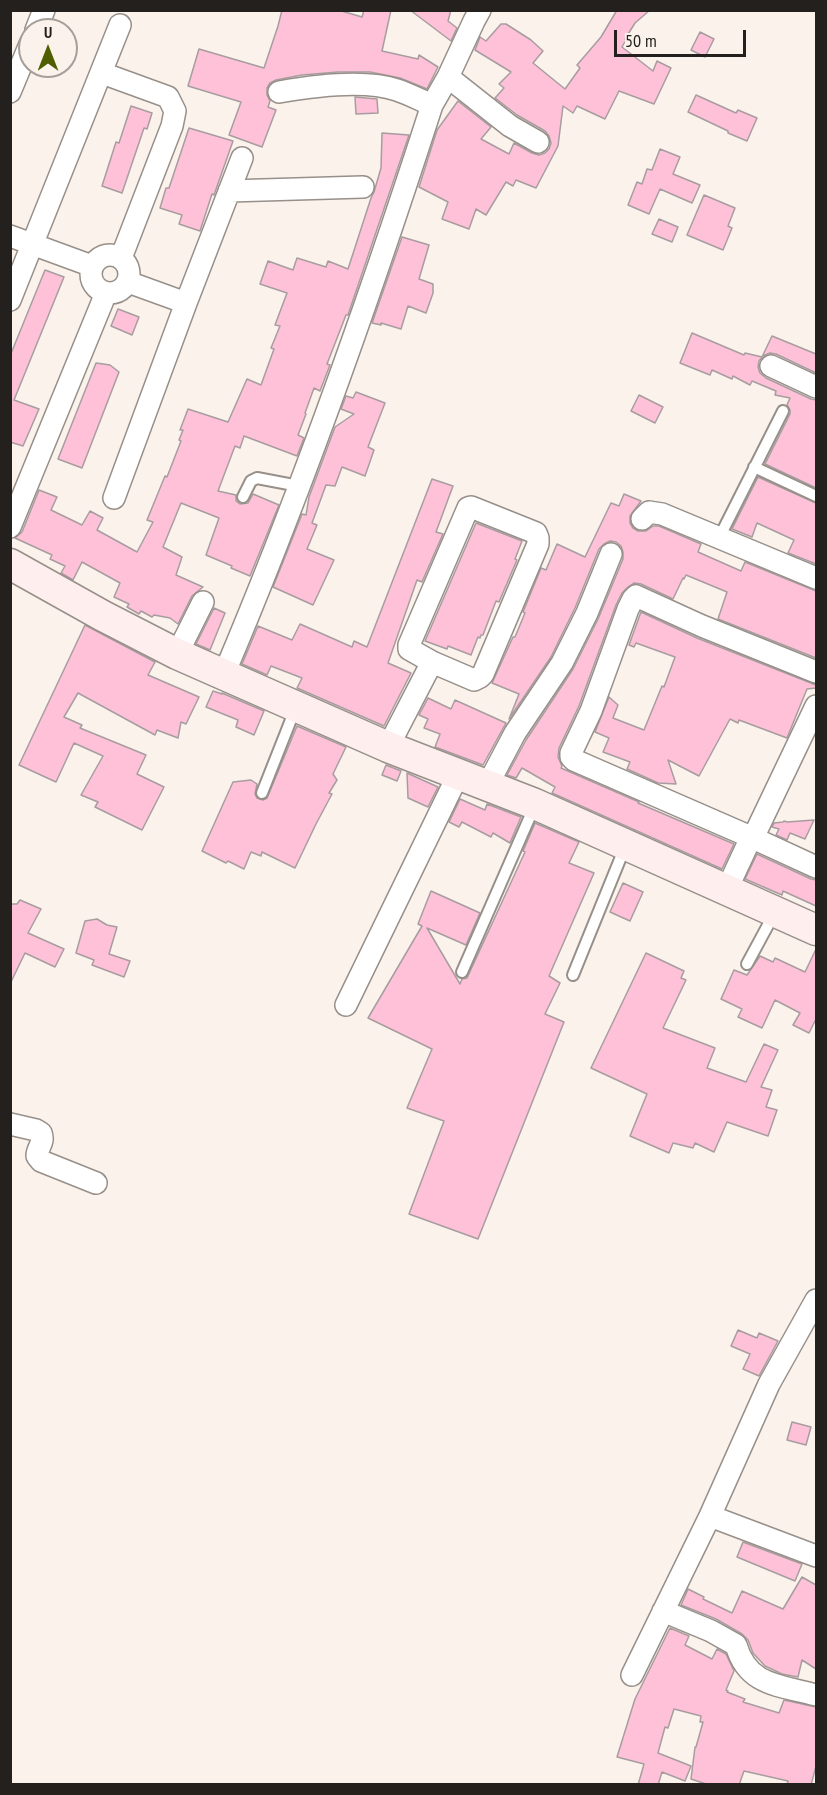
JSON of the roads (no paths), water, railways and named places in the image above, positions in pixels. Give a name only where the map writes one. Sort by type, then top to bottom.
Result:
[{"type":"street","points":[[224,674],[258,593],[336,388],[432,105],[480,10]]},
{"type":"street","points":[[10,300],[120,25]]},
{"type":"street","points":[[10,92],[18,73]]},
{"type":"street","points":[[102,73],[168,97],[175,111],[172,126],[121,258]]},
{"type":"street","points":[[448,77],[510,126],[538,142]]},
{"type":"street","points":[[279,92],[320,86],[380,86],[397,90],[432,105]]},
{"type":"street","points":[[114,498],[242,158]]},
{"type":"street","points":[[230,191],[363,187]]},
{"type":"street","points":[[10,236],[92,266]]},
{"type":"street","points":[[108,255],[121,258],[129,268],[128,282],[119,291],[106,293],[95,286],[92,280],[92,266],[108,255]]},
{"type":"street","points":[[128,282],[186,303]]},
{"type":"street","points":[[10,527],[106,293]]},
{"type":"street","points":[[771,366],[816,387]]},
{"type":"street","points":[[468,508],[474,508],[536,533],[538,544],[483,674],[477,679],[470,680],[428,670],[409,649],[409,645],[468,508]]},
{"type":"street","points":[[642,519],[649,512],[662,514],[816,578]]},
{"type":"street","points":[[487,786],[515,732],[562,663],[586,613],[610,554]]},
{"type":"street","points":[[10,564],[177,654],[388,747],[535,804],[816,930]]},
{"type":"street","points":[[816,672],[695,623],[636,596],[628,609],[591,711],[571,753],[574,760],[750,842],[816,867]]},
{"type":"street","points":[[177,654],[203,602]]},
{"type":"street","points":[[388,747],[428,670]]},
{"type":"street","points":[[727,889],[816,706]]},
{"type":"street","points":[[346,1005],[458,775]]},
{"type":"street","points":[[10,1124],[41,1133],[42,1143],[37,1151],[37,1156],[41,1161],[96,1183]]},
{"type":"street","points":[[632,1675],[710,1516],[769,1384],[816,1300]]},
{"type":"street","points":[[710,1516],[816,1556]]},
{"type":"street","points":[[663,1611],[711,1631],[736,1645],[747,1669],[765,1682],[816,1695]]},
{"type":"lane","points":[[719,538],[783,411]]},
{"type":"lane","points":[[754,467],[816,496]]},
{"type":"lane","points":[[243,497],[251,481],[257,478],[298,486]]},
{"type":"lane","points":[[262,793],[296,707]]},
{"type":"lane","points":[[462,972],[535,804]]},
{"type":"lane","points":[[573,975],[626,844]]},
{"type":"lane","points":[[747,964],[776,912]]}]
